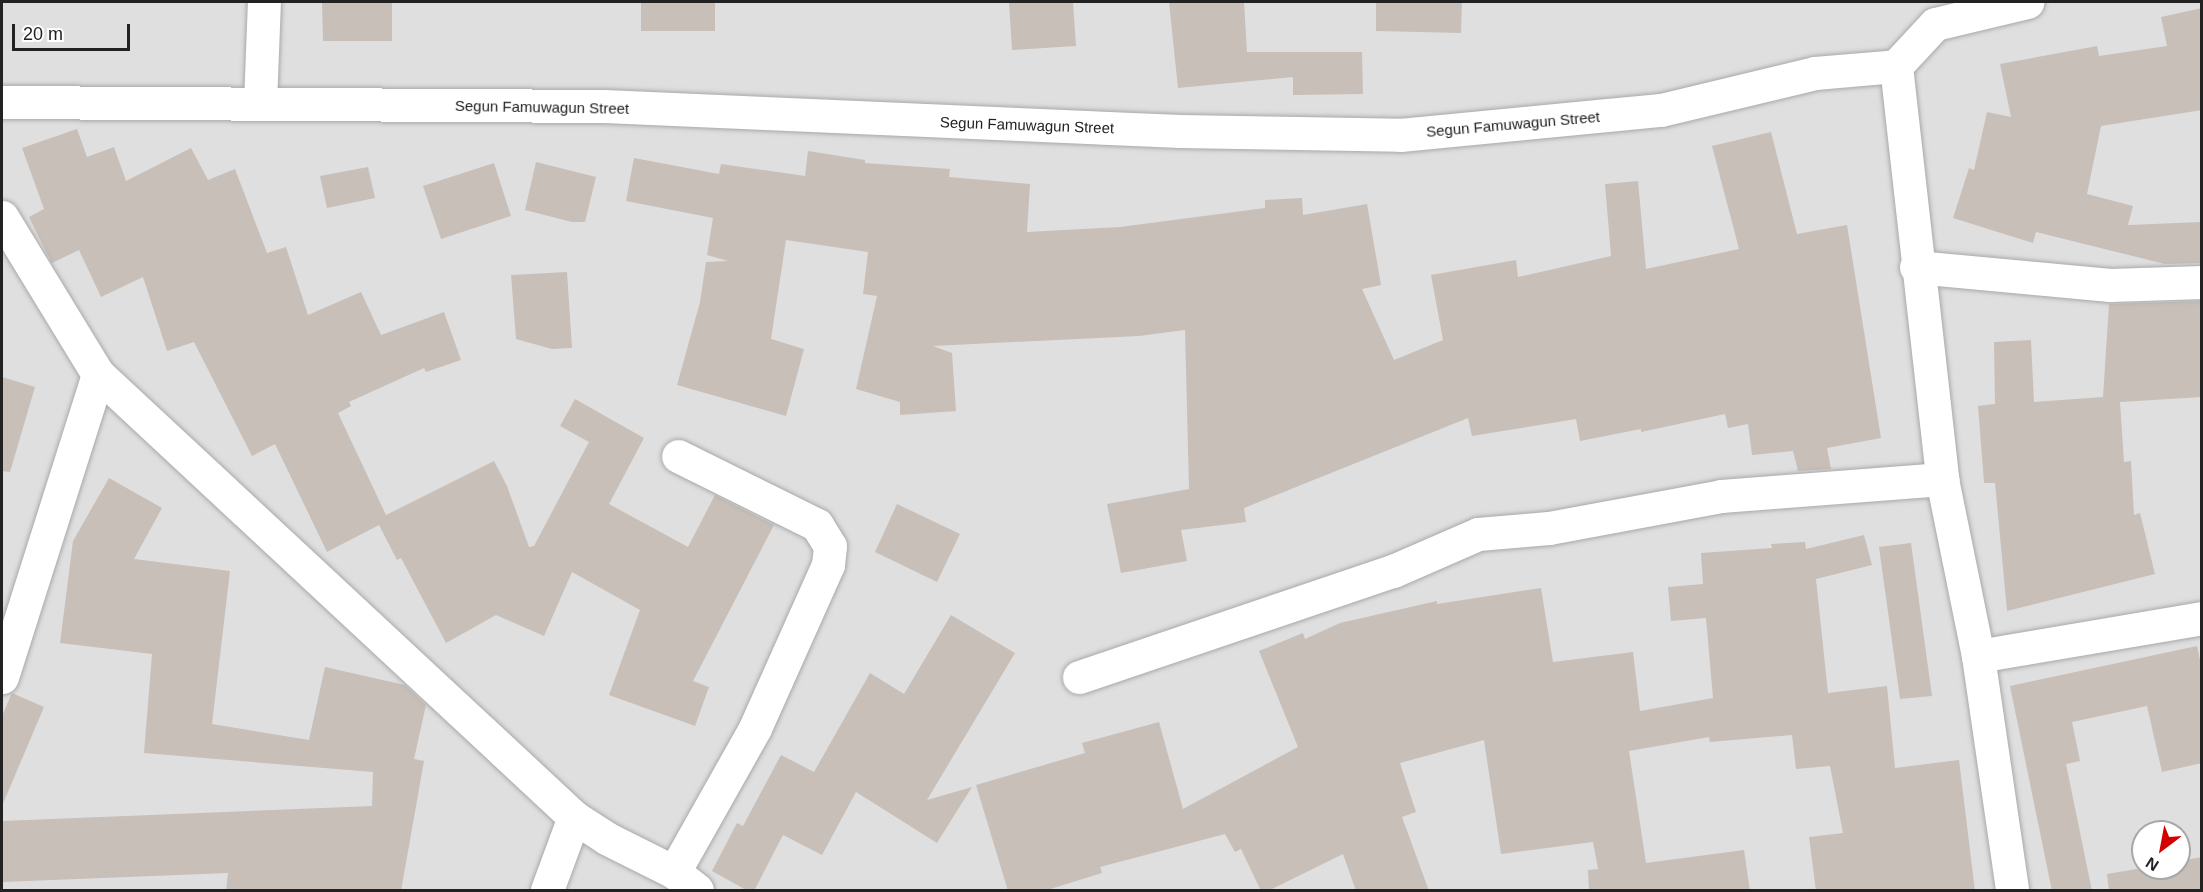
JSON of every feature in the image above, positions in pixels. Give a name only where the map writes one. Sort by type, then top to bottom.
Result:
[{"type":"street","points":[[260,104],[264,2]]},
{"type":"street","points":[[2012,891],[1978,656],[1942,479],[1916,267],[1896,66],[1932,13],[2027,2]]},
{"type":"street","name":"Segun Famuwagun Street","points":[[2,102],[604,106],[1180,131],[1400,135],[1661,110],[1815,73],[1896,66]]},
{"type":"street","points":[[2,217],[98,374],[574,817],[606,838],[686,881],[828,565],[830,546],[817,525],[678,456]]},
{"type":"street","points":[[1916,267],[2110,285],[2202,282]]},
{"type":"street","points":[[2,677],[98,374]]},
{"type":"street","points":[[1079,678],[1393,571],[1478,534],[1549,528],[1721,496],[1942,479]]},
{"type":"street","points":[[1978,656],[2202,618]]},
{"type":"street","points":[[547,891],[574,817]]},
{"type":"shaded area","points":[[2,2],[2201,2],[2201,890],[2,890]]},
{"type":"building","points":[[322,2],[392,2],[392,41],[323,41]]},
{"type":"building","points":[[641,2],[715,2],[715,31],[641,31]]},
{"type":"building","points":[[1009,2],[1073,2],[1076,46],[1012,50]]},
{"type":"building","points":[[1169,2],[1244,2],[1247,52],[1362,52],[1363,94],[1293,95],[1293,77],[1178,88]]},
{"type":"building","points":[[1376,2],[1462,2],[1461,33],[1376,31]]},
{"type":"building","points":[[2202,8],[2202,110],[2101,126],[2087,194],[2133,206],[2128,225],[2202,222],[2202,263],[2165,264],[2036,232],[2033,243],[1953,218],[1969,168],[1974,170],[1987,112],[2011,117],[2000,64],[2097,46],[2099,56],[2167,46],[2161,17]]},
{"type":"building","points":[[77,129],[87,157],[114,147],[126,181],[191,148],[208,180],[235,169],[267,253],[286,247],[308,315],[361,292],[381,335],[444,312],[461,360],[426,372],[424,368],[349,402],[351,406],[338,413],[386,515],[494,461],[507,486],[529,547],[534,546],[589,442],[560,426],[575,399],[644,438],[609,504],[688,547],[715,495],[774,525],[693,681],[709,687],[695,726],[609,695],[640,610],[572,572],[544,636],[496,615],[446,643],[401,558],[397,560],[379,525],[327,552],[275,444],[252,456],[194,342],[167,351],[143,277],[101,297],[79,250],[52,263],[29,217],[44,209],[22,148]]},
{"type":"building","points":[[1771,132],[1797,234],[1847,225],[1881,438],[1827,448],[1831,469],[1798,471],[1793,451],[1752,455],[1748,424],[1728,428],[1725,414],[1641,432],[1641,429],[1580,441],[1576,419],[1472,436],[1468,418],[1244,508],[1246,522],[1181,530],[1187,561],[1121,573],[1107,504],[1189,489],[1185,330],[1139,336],[933,346],[952,353],[956,411],[900,415],[900,402],[856,389],[877,296],[863,294],[868,252],[786,240],[771,339],[804,349],[786,416],[677,385],[700,302],[706,262],[728,261],[707,255],[713,218],[626,201],[634,158],[719,174],[721,164],[805,176],[808,151],[865,160],[865,163],[950,169],[949,177],[1030,184],[1027,232],[1120,227],[1265,208],[1265,200],[1302,198],[1303,215],[1367,204],[1381,285],[1362,289],[1394,360],[1443,340],[1431,275],[1516,260],[1518,277],[1611,256],[1605,184],[1638,181],[1646,269],[1739,249],[1712,146]]},
{"type":"building","points":[[536,162],[596,177],[585,222],[572,222],[525,210]]},
{"type":"building","points":[[494,163],[511,216],[441,239],[423,186]]},
{"type":"building","points":[[368,167],[375,198],[327,208],[320,176]]},
{"type":"building","points":[[567,272],[572,348],[552,349],[516,339],[511,275]]},
{"type":"building","points":[[2202,301],[2202,397],[2120,402],[2124,462],[2131,461],[2134,515],[2140,513],[2155,574],[2007,611],[1995,483],[1984,483],[1978,406],[1995,404],[1994,342],[2031,340],[2034,402],[2103,397],[2109,304]]},
{"type":"building","points":[[2,377],[35,387],[10,472],[2,471]]},
{"type":"building","points":[[109,478],[162,508],[134,559],[230,571],[212,724],[309,740],[325,667],[405,685],[426,705],[414,759],[424,761],[401,891],[226,891],[228,873],[2,882],[2,821],[372,806],[373,772],[144,753],[152,654],[60,643],[73,541]]},
{"type":"building","points":[[897,504],[960,534],[937,582],[875,552]]},
{"type":"building","points":[[1864,535],[1872,565],[1816,579],[1828,693],[1887,686],[1895,768],[1959,760],[1975,891],[1816,891],[1809,837],[1843,833],[1830,766],[1796,769],[1792,735],[1710,742],[1709,737],[1629,751],[1646,863],[1744,850],[1750,891],[1589,891],[1588,870],[1598,869],[1593,842],[1501,854],[1484,740],[1400,763],[1416,812],[1402,817],[1429,891],[1356,891],[1343,854],[1268,891],[1261,891],[1241,849],[1235,852],[1225,834],[1100,867],[1102,873],[1044,891],[1008,891],[976,785],[1085,753],[1082,743],[1159,722],[1183,809],[1298,747],[1259,651],[1303,633],[1305,639],[1340,623],[1437,601],[1437,604],[1541,588],[1553,662],[1633,652],[1640,711],[1713,698],[1706,618],[1671,621],[1668,587],[1703,584],[1701,553],[1772,548],[1771,544],[1805,542],[1806,549]]},
{"type":"building","points":[[1911,543],[1932,696],[1900,699],[1879,547]]},
{"type":"building","points":[[951,615],[1015,653],[927,800],[972,787],[937,843],[856,792],[822,855],[783,835],[754,891],[748,891],[712,871],[737,823],[743,826],[781,755],[814,772],[870,673],[904,694]]},
{"type":"building","points":[[2197,646],[2202,669],[2202,763],[2162,772],[2147,706],[2072,722],[2080,761],[2066,764],[2092,891],[2052,891],[2010,686]]},
{"type":"building","points":[[12,693],[44,707],[2,806],[2,716]]},
{"type":"building","points":[[2202,857],[2202,891],[2109,891],[2107,874],[2131,870],[2131,880],[2191,880],[2191,859]]}]
